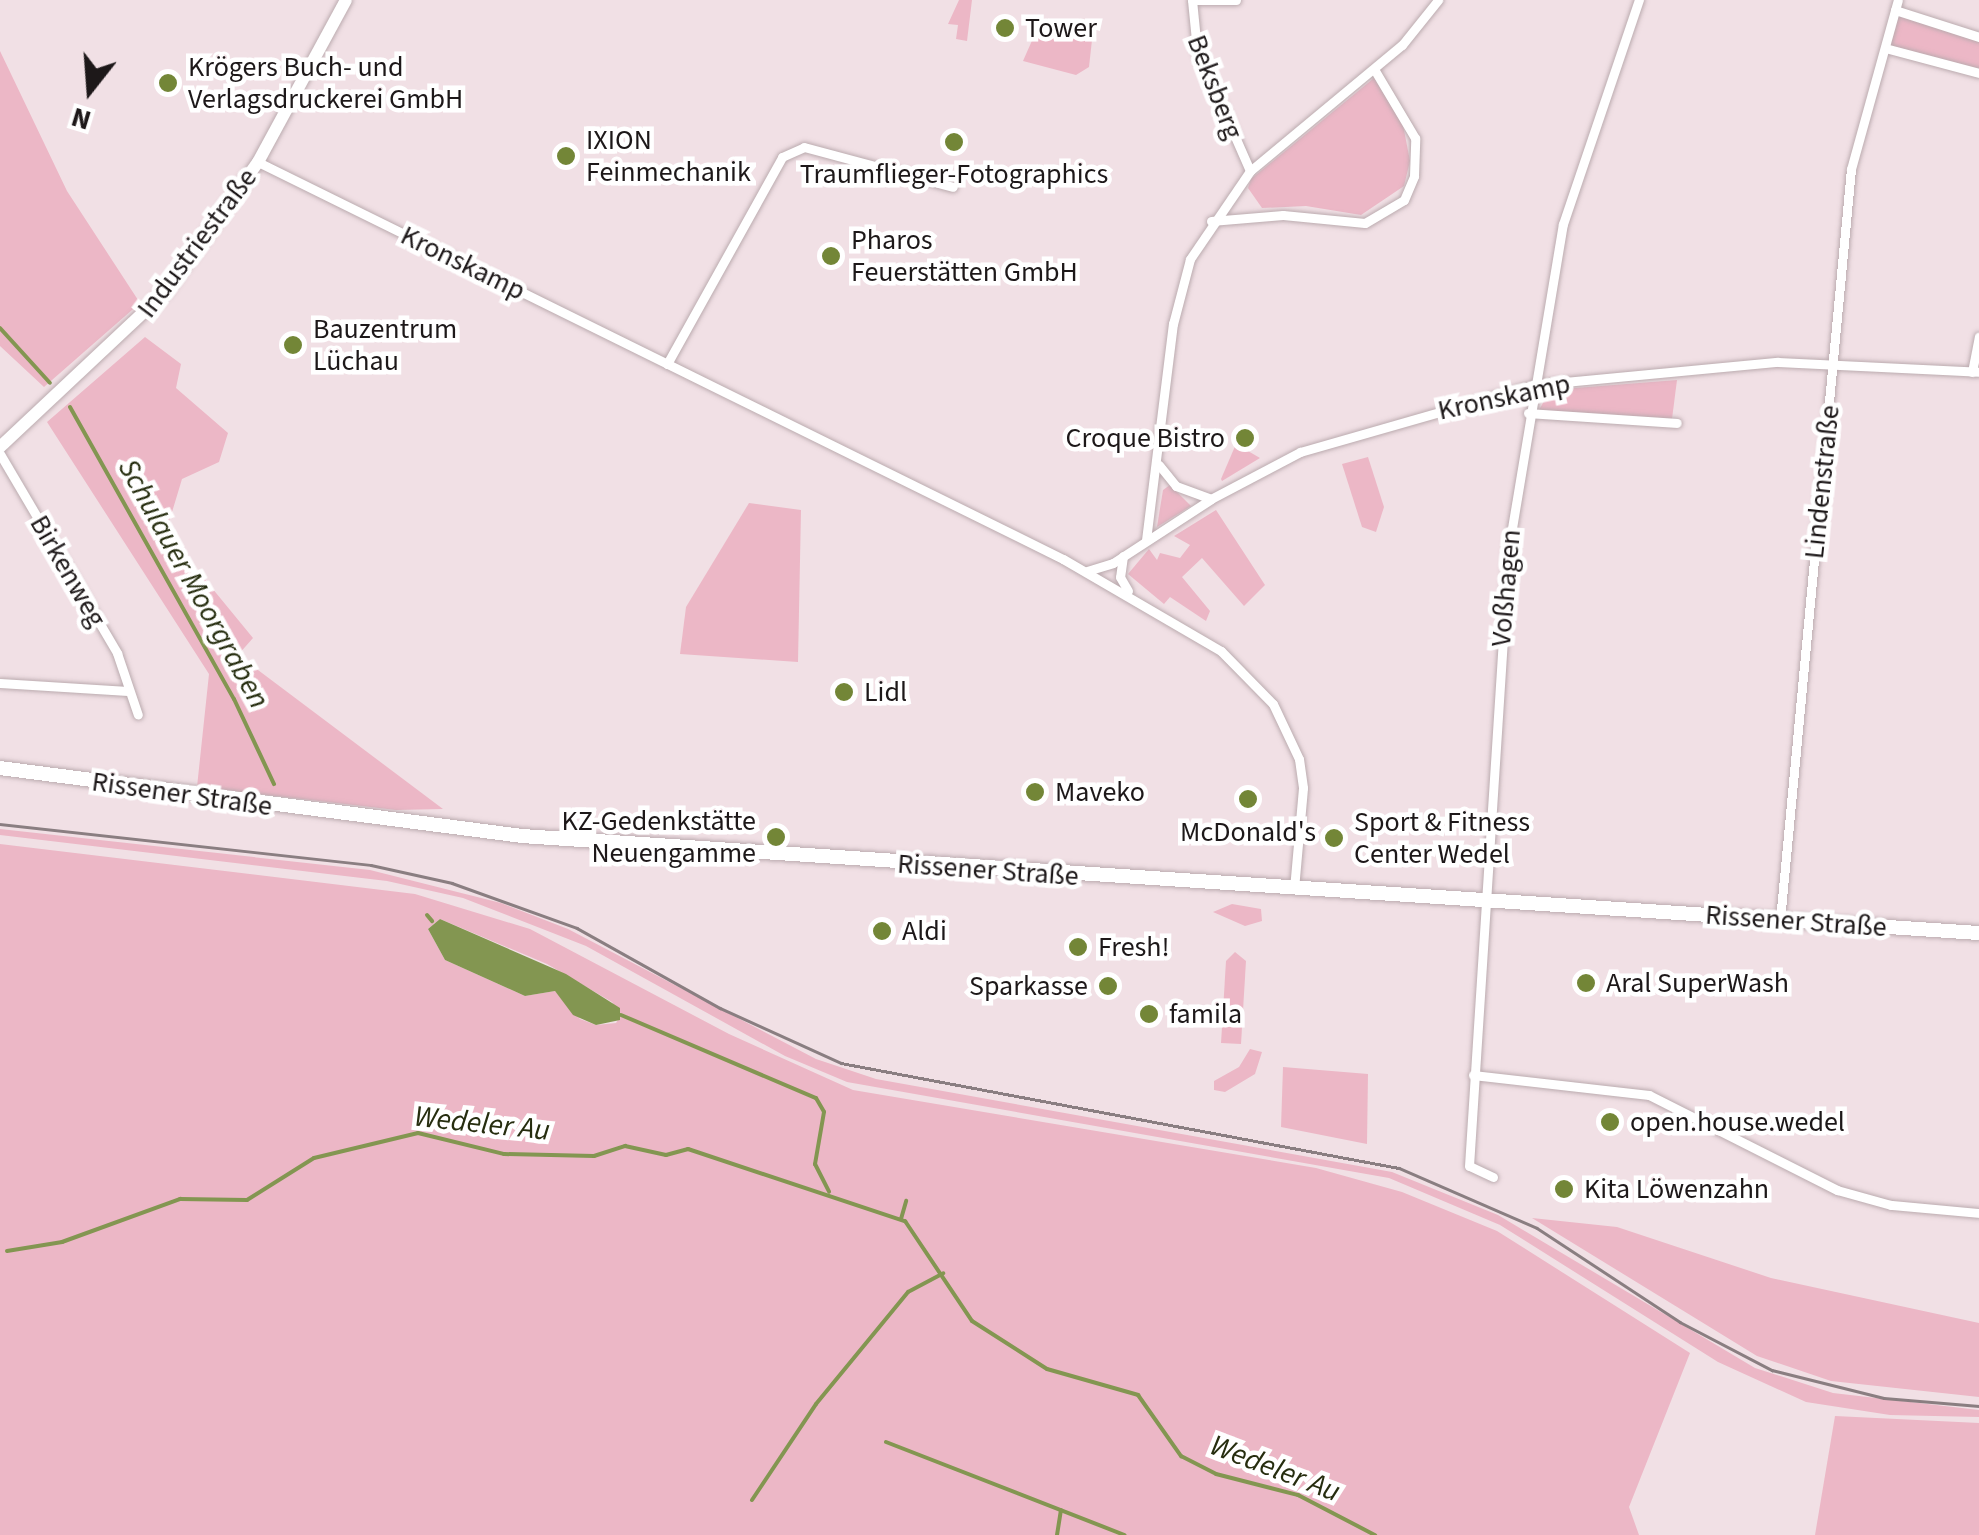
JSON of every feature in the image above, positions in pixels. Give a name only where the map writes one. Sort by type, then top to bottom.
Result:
[{"type":"main road","name":"Rissener Straße","points":[[0,768],[522,836],[1979,933]]},
{"type":"street","name":"Industriestraße","points":[[0,451],[150,312],[258,162],[346,0]]},
{"type":"street","points":[[1192,0],[1236,0]]},
{"type":"street","name":"Beksberg","points":[[1192,0],[1197,50],[1250,171]]},
{"type":"street","points":[[1146,540],[1159,465],[1176,304],[1211,221],[1250,171],[1374,69],[1438,0]]},
{"type":"street","name":"Voßhagen","points":[[1493,1177],[1469,1166],[1482,900],[1505,583],[1528,413],[1563,224],[1639,0]]},
{"type":"street","name":"Lindenstraße","points":[[1780,920],[1851,169],[1897,5],[1979,37]]},
{"type":"street","points":[[1885,48],[1979,74]]},
{"type":"street","points":[[1211,221],[1283,215],[1364,223],[1404,200],[1414,176],[1416,138],[1374,69]]},
{"type":"street","points":[[667,364],[782,157],[804,147],[953,187]]},
{"type":"street","name":"Kronskamp","points":[[258,162],[1087,572],[1123,556],[1210,498],[1330,441],[1533,385],[1834,362],[1976,372]]},
{"type":"street","points":[[1976,372],[1979,337]]},
{"type":"street","name":"Kronskamp","points":[[1528,413],[1676,423]]},
{"type":"street","name":"Birkenweg","points":[[0,451],[117,653],[138,715]]},
{"type":"street","points":[[1159,465],[1176,486],[1210,498]]},
{"type":"street","points":[[1123,556],[1120,578],[1130,594]]},
{"type":"street","points":[[1087,572],[1130,594],[1250,674],[1288,730],[1303,788],[1294,888]]},
{"type":"street","points":[[0,683],[128,691]]},
{"type":"street","points":[[1473,1075],[1649,1095],[1837,1190],[1891,1206],[1979,1213]]},
{"type":"shaded area","points":[[959,0],[972,0],[967,41],[956,39],[958,25],[948,24]]},
{"type":"shaded area","points":[[1895,10],[1979,37],[1979,73],[1885,48]]},
{"type":"shaded area","points":[[1034,36],[1092,40],[1089,67],[1076,75],[1023,61]]},
{"type":"shaded area","points":[[0,51],[67,191],[140,303],[44,387],[0,346]]},
{"type":"shaded area","points":[[1374,78],[1403,125],[1410,161],[1404,186],[1361,215],[1306,206],[1262,208],[1248,188],[1251,179]]},
{"type":"shaded area","points":[[145,337],[181,364],[176,388],[228,433],[219,462],[182,479],[166,532],[253,638],[238,655],[443,809],[396,810],[197,787],[209,674],[47,422]]},
{"type":"shaded area","points":[[1677,380],[1672,419],[1538,412],[1550,390]]},
{"type":"shaded area","points":[[1236,444],[1260,458],[1222,481],[1221,479]]},
{"type":"shaded area","points":[[1368,457],[1384,507],[1376,532],[1362,527],[1342,464]]},
{"type":"shaded area","points":[[1170,485],[1191,506],[1157,527],[1163,490]]},
{"type":"shaded area","points":[[749,503],[801,510],[798,662],[680,654],[686,607]]},
{"type":"shaded area","points":[[1216,510],[1265,585],[1244,606],[1202,558],[1182,577],[1210,611],[1206,621],[1170,597],[1164,604],[1128,574],[1149,549],[1157,560],[1160,553],[1180,558],[1190,545],[1174,536]]},
{"type":"shaded area","points":[[0,829],[370,870],[501,903],[568,929],[816,1059],[876,1079],[1392,1172],[1498,1215],[1755,1368],[1833,1393],[1979,1410],[1979,1417],[1890,1415],[1806,1402],[1718,1362],[1500,1225],[1389,1178],[847,1082],[785,1056],[586,946],[463,898],[387,881],[0,835]]},
{"type":"shaded area","points":[[0,844],[415,894],[530,929],[729,1034],[853,1090],[1316,1168],[1402,1192],[1497,1231],[1690,1353],[1629,1507],[1639,1535],[0,1535]],"holes":[[[440,919],[547,964],[612,1002],[621,1015],[616,1023],[596,1025],[580,1019],[555,991],[525,996],[445,960],[428,929]]]},
{"type":"shaded area","points":[[1232,904],[1261,909],[1262,921],[1245,926],[1213,912]]},
{"type":"shaded area","points":[[440,919],[566,974],[620,1008],[620,1020],[596,1025],[573,1015],[555,991],[525,996],[445,960],[428,929]]},
{"type":"shaded area","points":[[1235,952],[1246,961],[1241,1044],[1221,1043],[1226,961]]},
{"type":"shaded area","points":[[1250,1049],[1262,1052],[1255,1074],[1225,1092],[1214,1090],[1214,1081],[1239,1067]]},
{"type":"shaded area","points":[[1283,1067],[1368,1074],[1367,1144],[1281,1127]]},
{"type":"shaded area","points":[[1532,1218],[1617,1227],[1771,1278],[1979,1323],[1979,1397],[1831,1381],[1757,1356]]},
{"type":"shaded area","points":[[1835,1416],[1979,1423],[1979,1535],[1815,1535]]},
{"type":"waterway","name":"Schulauer Moorgraben","points":[[0,328],[50,383]]},
{"type":"waterway","name":"Schulauer Moorgraben","points":[[70,407],[234,699],[274,784]]},
{"type":"waterway","points":[[427,915],[432,921]]},
{"type":"waterway","name":"Schulauer Moorgraben","points":[[621,1015],[816,1098],[824,1112],[815,1164],[829,1192]]},
{"type":"waterway","name":"Wedeler Au","points":[[7,1251],[62,1242],[180,1199],[247,1200],[314,1158],[418,1133],[504,1154],[594,1156],[625,1146],[666,1155],[688,1149],[905,1221],[972,1321],[1047,1369],[1138,1395],[1181,1456],[1216,1474],[1298,1495],[1375,1535]]},
{"type":"waterway","name":"Wedeler Au","points":[[901,1219],[906,1201]]},
{"type":"waterway","points":[[752,1500],[816,1404],[908,1292],[943,1273]]},
{"type":"waterway","points":[[886,1442],[1125,1535]]},
{"type":"waterway","points":[[1057,1535],[1061,1510]]},
{"type":"tram line","points":[[0,824],[371,865],[452,883],[577,928],[720,1008],[841,1063],[1399,1168],[1537,1228],[1680,1322],[1772,1370],[1884,1398],[1979,1406]]},
{"type":"place","name":"Tower","points":[[1005,28]]},
{"type":"place","name":"Krögers Buch- und Verlagsdruckerei GmbH","points":[[168,83]]},
{"type":"place","name":"Traumflieger-Fotographics","points":[[954,142]]},
{"type":"place","name":"IXION Feinmechanik","points":[[566,156]]},
{"type":"place","name":"Pharos Feuerstätten GmbH","points":[[831,256]]},
{"type":"place","name":"Bauzentrum Lüchau","points":[[293,345]]},
{"type":"place","name":"Croque Bistro","points":[[1245,438]]},
{"type":"place","name":"Lidl","points":[[844,692]]},
{"type":"place","name":"Maveko","points":[[1035,792]]},
{"type":"place","name":"McDonald's","points":[[1248,799]]},
{"type":"place","name":"KZ-Gedenkstätte Neuengamme","points":[[776,837]]},
{"type":"place","name":"Sport & Fitness Center Wedel","points":[[1334,838]]},
{"type":"place","name":"Aldi","points":[[882,931]]},
{"type":"place","name":"Fresh!","points":[[1078,947]]},
{"type":"place","name":"Aral SuperWash","points":[[1586,983]]},
{"type":"place","name":"Sparkasse","points":[[1108,986]]},
{"type":"place","name":"famila","points":[[1149,1014]]},
{"type":"place","name":"open.house.wedel","points":[[1610,1122]]},
{"type":"place","name":"Kita Löwenzahn","points":[[1564,1189]]}]
